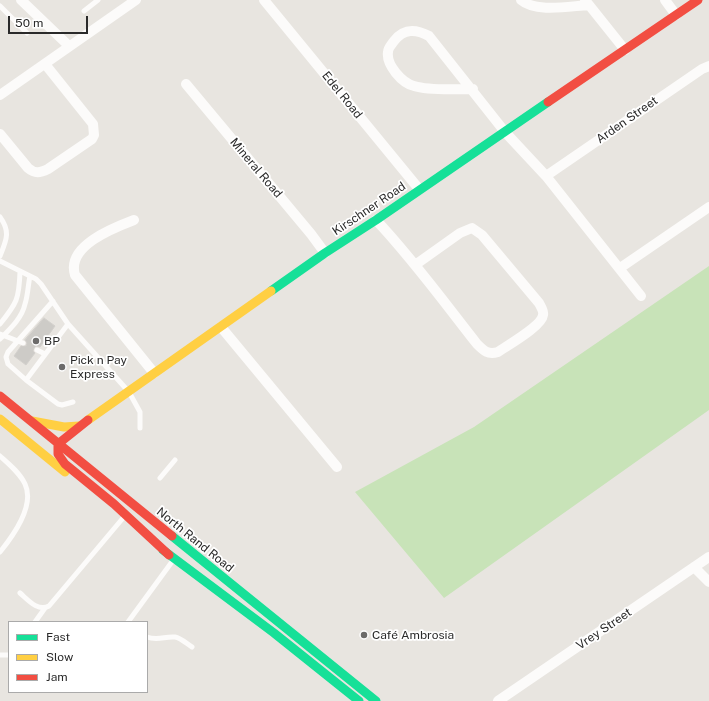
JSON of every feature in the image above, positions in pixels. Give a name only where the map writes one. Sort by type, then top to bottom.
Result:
[{"type":"main road","name":"Kirschner Road","points":[[58,444],[77,428],[325,253],[376,220],[698,0]]},
{"type":"main road","name":"North Rand Road","points":[[0,396],[376,701]]},
{"type":"main road","points":[[0,420],[172,557],[274,633],[359,701]]},
{"type":"main road","points":[[29,421],[77,428],[74,443],[75,458]]},
{"type":"main road","points":[[58,444],[58,454],[65,464],[114,504],[172,557]]},
{"type":"street","points":[[21,0],[69,46]]},
{"type":"street","points":[[0,95],[134,0]]},
{"type":"street","name":"Edel Road","points":[[264,0],[420,189]]},
{"type":"street","points":[[521,0],[531,6],[541,8],[587,2],[625,50]]},
{"type":"street","points":[[665,0],[676,15]]},
{"type":"street","points":[[472,89],[414,86],[404,82],[389,62],[388,52],[391,45],[396,38],[404,32],[413,30],[429,36],[472,89],[505,132],[546,176],[641,296]]},
{"type":"street","points":[[0,134],[28,168],[36,173],[48,169],[92,139],[94,135],[93,124],[45,64]]},
{"type":"street","name":"Arden Street","points":[[546,176],[695,74],[709,66]]},
{"type":"street","name":"Mineral Road","points":[[186,84],[311,234],[325,253]]},
{"type":"street","points":[[620,268],[709,207]]},
{"type":"street","points":[[134,220],[112,228],[88,244],[76,256],[73,268],[75,275],[154,373]]},
{"type":"street","points":[[376,220],[393,238],[414,265],[477,344],[488,353],[492,354],[498,352],[534,327],[544,314],[539,303],[482,234],[472,228],[460,233],[414,265]]},
{"type":"street","points":[[221,327],[337,467]]},
{"type":"street","name":"Vrey Street","points":[[498,701],[709,557]]},
{"type":"street","points":[[694,567],[709,582]]},
{"type":"lane","points":[[84,11],[98,0]]},
{"type":"lane","points":[[0,6],[27,33]]},
{"type":"lane","points":[[0,217],[7,229],[7,235],[0,256]]},
{"type":"lane","points":[[0,261],[36,279],[41,284],[68,324],[129,392],[140,412],[140,428]]},
{"type":"lane","points":[[0,324],[16,302],[19,294],[20,272]]},
{"type":"lane","points":[[1,336],[15,323],[23,310],[30,276]]},
{"type":"lane","points":[[53,301],[21,342],[8,352],[6,357],[8,364],[26,380],[58,404],[62,405],[73,402]]},
{"type":"lane","points":[[26,380],[68,324]]},
{"type":"lane","points":[[1,336],[21,342]]},
{"type":"lane","points":[[37,350],[45,354]]},
{"type":"lane","points":[[0,456],[21,478],[26,485],[28,495],[27,504],[21,519],[0,552]]},
{"type":"lane","points":[[160,478],[175,460]]},
{"type":"lane","points":[[36,621],[45,608],[49,606],[123,518]]},
{"type":"lane","points":[[129,621],[172,557]]},
{"type":"lane","points":[[20,593],[36,606],[45,608]]},
{"type":"lane","points":[[148,637],[160,639],[174,637],[192,647]]},
{"type":"green space","points":[[709,266],[709,410],[444,598],[355,492],[474,427]]},
{"type":"building","points":[[44,318],[55,326],[40,347],[36,346],[34,348],[33,351],[35,353],[26,365],[14,356],[21,346],[26,346],[27,343],[25,340]]},
{"type":"traffic: fast","points":[[271,291],[548,102]]},
{"type":"traffic: fast","points":[[172,536],[376,701]]},
{"type":"traffic: fast","points":[[163,550],[274,633],[359,701]]},
{"type":"traffic: slow","points":[[88,420],[271,291]]},
{"type":"traffic: slow","points":[[0,419],[65,472]]},
{"type":"traffic: slow","points":[[32,421],[64,427],[79,426]]},
{"type":"traffic: jam","points":[[548,102],[698,0]]},
{"type":"traffic: jam","points":[[0,396],[172,536]]},
{"type":"traffic: jam","points":[[88,420],[58,444],[58,454],[65,464],[114,504],[169,555]]},
{"type":"place","name":"BP","points":[[36,341]]},
{"type":"place","name":"Pick n Pay Express","points":[[62,367]]},
{"type":"place","name":"Café Ambrosia","points":[[364,635]]}]
